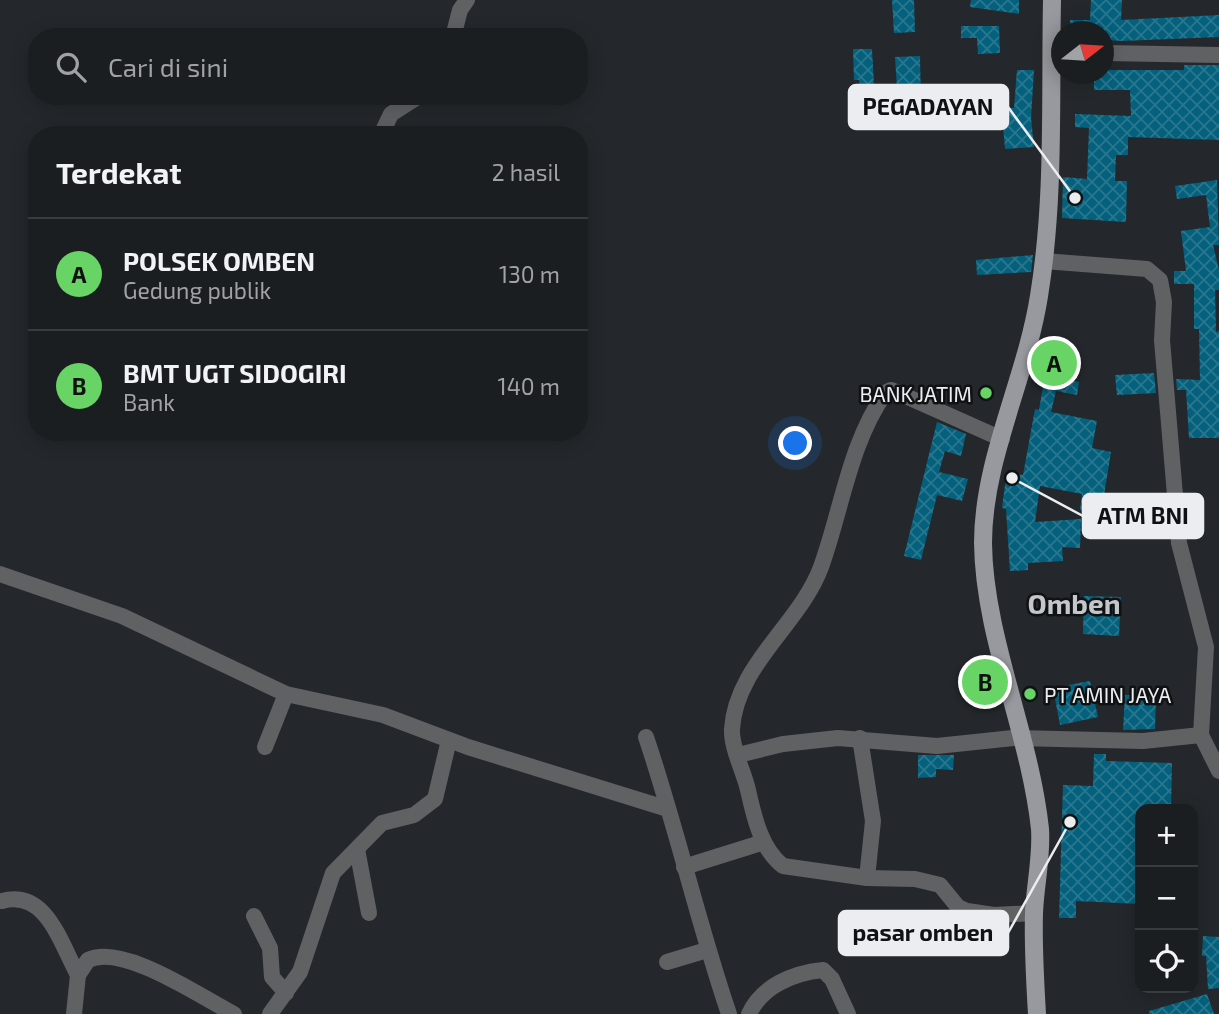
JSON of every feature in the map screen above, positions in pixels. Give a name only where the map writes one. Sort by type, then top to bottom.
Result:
[{"type":"main road","points":[[1052,0],[1054,21]]},
{"type":"main road","points":[[1037,1014],[1034,913],[1040,831],[1023,738],[993,610],[984,545],[987,503],[1002,439],[1026,360],[1044,261],[1051,181],[1055,84]]},
{"type":"street","points":[[455,28],[460,10],[467,0]]},
{"type":"street","points":[[1114,53],[1218,55]]},
{"type":"street","points":[[385,126],[391,114],[405,105]]},
{"type":"street","points":[[1044,261],[1147,270],[1160,280],[1164,302],[1162,340],[1179,543],[1212,645],[1201,735],[1219,771]]},
{"type":"street","points":[[1002,439],[891,390],[885,393],[860,437],[820,569],[804,600],[740,694],[732,727],[764,842],[774,859],[783,866],[867,878],[932,882],[940,886],[958,907],[967,911],[994,915],[1034,913]]},
{"type":"street","points":[[0,573],[122,616],[286,694],[383,715],[449,740],[668,809]]},
{"type":"street","points":[[265,747],[286,694]]},
{"type":"street","points":[[738,755],[814,739],[860,738],[937,746],[1023,738],[1143,741],[1201,735]]},
{"type":"street","points":[[646,737],[707,950],[730,1014]]},
{"type":"street","points":[[860,738],[873,821],[867,878]]},
{"type":"street","points":[[270,1014],[307,957],[333,873],[382,823],[414,815],[435,799],[449,740]]},
{"type":"street","points":[[684,867],[764,842]]},
{"type":"street","points":[[357,849],[369,912]]},
{"type":"street","points":[[2,901],[20,897],[38,905],[78,975]]},
{"type":"street","points":[[254,916],[270,948],[272,977],[286,993]]},
{"type":"street","points":[[667,962],[707,950]]},
{"type":"street","points":[[74,1014],[78,975],[88,960],[95,956],[127,961],[170,979],[234,1014]]},
{"type":"street","points":[[749,1014],[757,998],[774,985],[823,971],[832,979],[848,1014]]},
{"type":"building","points":[[892,0],[914,0],[915,32],[894,33]]},
{"type":"building","points":[[971,0],[1019,0],[1019,14],[970,7]]},
{"type":"building","points":[[1091,0],[1122,0],[1121,20],[1219,15],[1219,37],[1114,41],[1114,21],[1070,20],[1090,20]]},
{"type":"building","points":[[961,26],[999,26],[1000,53],[978,54],[977,38],[961,38]]},
{"type":"building","points":[[853,49],[872,49],[875,103],[860,103],[859,80],[854,80]]},
{"type":"building","points":[[920,56],[921,105],[898,105],[895,57]]},
{"type":"building","points":[[1184,65],[1219,65],[1219,140],[1128,137],[1128,155],[1116,155],[1115,181],[1127,181],[1126,222],[1062,218],[1063,177],[1087,179],[1089,128],[1075,127],[1075,114],[1131,116],[1130,90],[1094,90],[1094,84],[1114,84],[1114,70],[1184,70]]},
{"type":"building","points":[[1017,70],[1034,70],[1031,118],[1034,147],[1005,149],[1003,125],[987,126],[986,109],[1014,108]]},
{"type":"building","points":[[1217,180],[1219,245],[1213,245],[1219,270],[1219,290],[1215,290],[1216,332],[1219,331],[1219,438],[1189,438],[1186,390],[1177,390],[1176,379],[1200,380],[1199,329],[1194,329],[1194,284],[1174,284],[1174,271],[1186,271],[1181,231],[1210,227],[1206,195],[1177,199],[1175,186]]},
{"type":"building","points":[[1033,255],[1031,272],[977,275],[976,260]]},
{"type":"building","points":[[1047,352],[1068,359],[1060,378],[1079,382],[1077,395],[1056,391],[1051,412],[1097,421],[1092,448],[1111,452],[1101,514],[1080,510],[1082,494],[1040,486],[1035,522],[1081,519],[1080,548],[1062,547],[1063,561],[1028,563],[1028,570],[1010,571],[1006,509],[1002,508],[1005,485],[1009,473],[1023,475],[1035,409],[1039,410],[1046,369],[1041,367]]},
{"type":"building","points":[[1154,373],[1156,393],[1117,395],[1115,375]]},
{"type":"building","points":[[937,422],[966,434],[961,456],[945,451],[939,472],[968,479],[962,501],[937,495],[921,560],[904,556]]},
{"type":"building","points":[[1084,596],[1121,597],[1119,636],[1083,634]]},
{"type":"building","points":[[1090,681],[1098,717],[1060,725],[1053,688]]},
{"type":"building","points":[[1125,695],[1156,696],[1155,729],[1123,730]]},
{"type":"building","points":[[1094,754],[1106,754],[1106,761],[1172,763],[1171,804],[1135,804],[1135,904],[1076,901],[1076,918],[1059,918],[1063,785],[1093,786]]},
{"type":"building","points":[[918,755],[954,755],[953,770],[936,769],[936,777],[918,778]]},
{"type":"building","points":[[1203,936],[1219,937],[1219,988],[1208,989],[1206,956],[1202,956]]},
{"type":"building","points":[[1207,994],[1214,1014],[1149,1014],[1149,1011]]},
{"type":"place","name":"PEGADAYAN","points":[[1075,198]]},
{"type":"place","name":"POLSEK OMBEN","points":[[1054,363]]},
{"type":"place","name":"BANK JATIM","points":[[986,393]]},
{"type":"place","name":"ATM BNI","points":[[1012,478]]},
{"type":"place","name":"BMT UGT SIDOGIRI","points":[[985,682]]},
{"type":"place","name":"PT AMIN JAYA","points":[[1030,694]]},
{"type":"place","name":"pasar omben","points":[[1070,822]]},
{"type":"district","name":"Omben","points":[[1074,603]]}]
